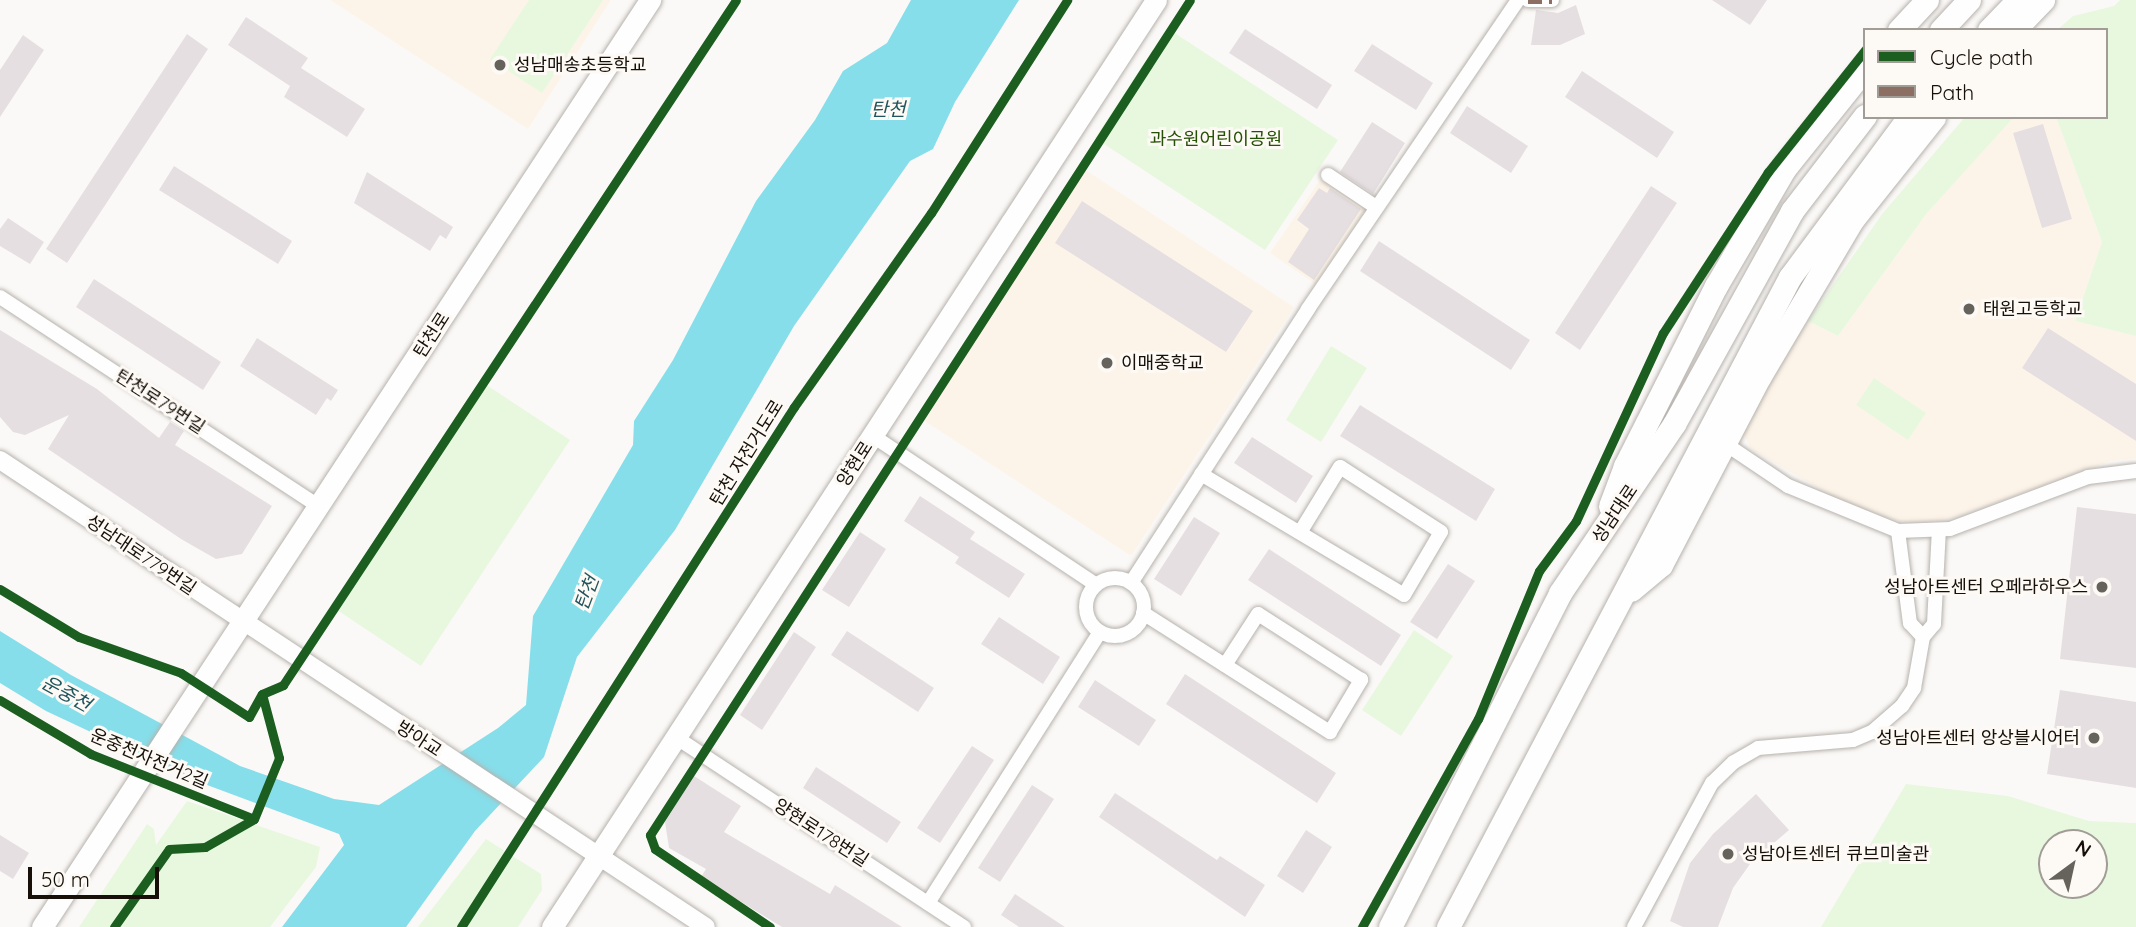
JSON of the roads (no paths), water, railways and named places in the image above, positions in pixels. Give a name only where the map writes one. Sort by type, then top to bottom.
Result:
[{"type":"main road","name":"탄천로","points":[[41,927],[213,670],[650,0]]},
{"type":"main road","name":"양현로","points":[[552,927],[1156,0]]},
{"type":"main road","points":[[1901,28],[1927,0]]},
{"type":"main road","points":[[1943,28],[1969,0]]},
{"type":"main road","points":[[1991,28],[2018,0]]},
{"type":"main road","points":[[2016,28],[2043,0]]},
{"type":"main road","points":[[1596,541],[1625,466],[1716,286],[1785,168],[1863,70]]},
{"type":"main road","name":"성남대로","points":[[1390,927],[1560,593],[1674,424],[1793,211],[1863,119]]},
{"type":"main road","points":[[1448,927],[1790,277],[1908,119]]},
{"type":"main road","points":[[1625,594],[1661,565],[1724,443],[1853,219],[1932,119]]},
{"type":"street","points":[[1131,583],[1376,207],[1518,0]]},
{"type":"street","points":[[1528,0],[1552,0]]},
{"type":"street","points":[[1328,175],[1376,207]]},
{"type":"street","name":"탄천로79번길","points":[[0,296],[320,507]]},
{"type":"street","points":[[873,436],[1096,585]]},
{"type":"street","points":[[1724,443],[1788,486],[1898,531],[1939,530],[2025,504],[2088,477],[2136,471]]},
{"type":"street","name":"성남대로779번길","points":[[0,460],[282,649]]},
{"type":"street","points":[[1201,474],[1301,531],[1404,595],[1441,532],[1340,467],[1301,531]]},
{"type":"street","points":[[1634,927],[1712,783],[1758,748],[1828,745],[1872,732],[1902,706],[1914,688],[1923,637],[1934,624],[1938,595],[1939,530]]},
{"type":"street","points":[[1898,531],[1910,623],[1923,637]]},
{"type":"street","points":[[1114,578],[1131,583],[1143,598],[1143,613],[1129,633],[1100,632],[1086,609],[1096,585],[1114,578]]},
{"type":"street","points":[[1143,613],[1330,732],[1362,680],[1258,614],[1225,665]]},
{"type":"street","points":[[928,903],[1100,632]]},
{"type":"street","name":"방아교","points":[[282,649],[599,856]]},
{"type":"street","name":"양현로178번길","points":[[677,738],[964,927]]},
{"type":"street","points":[[599,856],[706,927]]},
{"type":"water","name":"탄천","points":[[911,0],[1019,0],[955,102],[933,149],[910,161],[794,326],[675,530],[577,657],[544,757],[475,831],[406,927],[282,927],[344,845],[339,834],[191,779],[46,711],[0,683],[0,631],[71,675],[240,766],[334,799],[379,805],[498,728],[526,705],[533,616],[633,445],[634,421],[673,360],[756,201],[815,120],[843,71],[887,43]]},
{"type":"place","name":"성남매송초등학교","points":[[500,65]]},
{"type":"place","name":"태원고등학교","points":[[1969,309]]},
{"type":"place","name":"이매중학교","points":[[1107,363]]},
{"type":"place","name":"성남아트센터 오페라하우스","points":[[2102,587]]},
{"type":"place","name":"성남아트센터 앙상블시어터","points":[[2094,738]]},
{"type":"place","name":"성남아트센터 큐브미술관","points":[[1728,854]]},
{"type":"park label","name":"과수원어린이공원","points":[[1216,139]]},
{"type":"water label","name":"운중천","points":[[66,694]]}]
